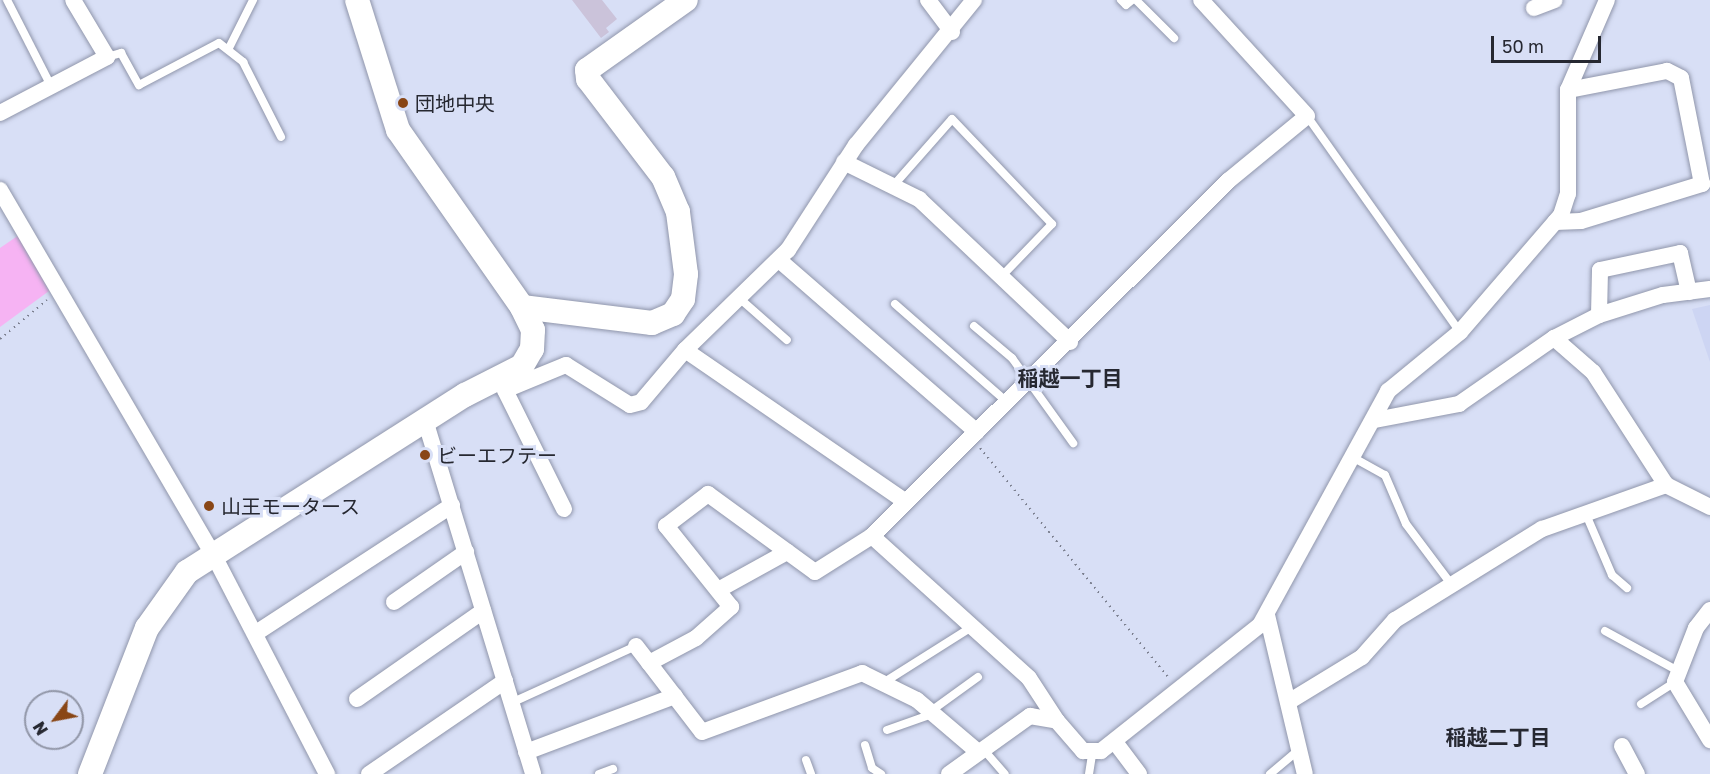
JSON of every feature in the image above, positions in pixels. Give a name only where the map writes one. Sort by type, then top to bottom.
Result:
[{"type":"street","points":[[0,113],[107,57],[73,0]]},
{"type":"street","points":[[357,0],[398,130],[522,307],[532,330],[532,349],[522,366],[502,385]]},
{"type":"street","points":[[928,0],[952,32]]},
{"type":"street","points":[[90,774],[147,628],[173,586],[213,554],[425,420],[502,385],[566,365],[630,405],[640,402],[685,350],[779,260],[844,162],[952,32],[974,0]]},
{"type":"street","points":[[649,663],[696,638],[731,607],[720,590],[666,526],[708,494],[814,572],[872,536],[974,435],[1029,385],[1228,181],[1307,116],[1201,0]]},
{"type":"street","points":[[1534,8],[1555,0]]},
{"type":"street","points":[[872,536],[1029,678],[1057,721],[1092,754],[1115,742],[1241,643],[1267,615],[1389,391],[1460,332],[1554,222],[1568,194],[1568,90],[1607,0]]},
{"type":"street","points":[[522,307],[652,323],[673,314],[683,299],[686,274],[678,212],[663,177],[588,79],[587,70],[672,4]]},
{"type":"street","points":[[1554,222],[1581,221],[1702,184],[1681,78],[1667,71],[1568,90]]},
{"type":"street","points":[[844,162],[919,200],[1070,342]]},
{"type":"street","points":[[0,190],[56,292],[213,554],[256,633],[327,774]]},
{"type":"street","points":[[1599,315],[1600,270],[1680,253],[1689,292]]},
{"type":"street","points":[[779,260],[974,435]]},
{"type":"street","points":[[1375,420],[1459,404],[1554,338],[1599,315],[1689,292],[1710,289]]},
{"type":"street","points":[[1554,338],[1593,372],[1666,485],[1710,507]]},
{"type":"street","points":[[685,350],[906,502]]},
{"type":"street","points":[[502,385],[564,509]]},
{"type":"street","points":[[425,420],[532,774]]},
{"type":"street","points":[[1290,702],[1362,657],[1395,620],[1542,529],[1666,485]]},
{"type":"street","points":[[256,633],[452,505]]},
{"type":"street","points":[[394,602],[466,552]]},
{"type":"street","points":[[720,590],[787,552]]},
{"type":"street","points":[[1710,610],[1696,628],[1677,677],[1710,740]]},
{"type":"street","points":[[357,699],[483,611]]},
{"type":"street","points":[[1267,615],[1290,702],[1305,774]]},
{"type":"street","points":[[636,646],[702,732],[862,673],[932,712],[980,750]]},
{"type":"street","points":[[369,774],[505,681]]},
{"type":"street","points":[[526,752],[675,696]]},
{"type":"street","points":[[949,774],[1030,716],[1057,721]]},
{"type":"street","points":[[1115,742],[1139,774]]},
{"type":"street","points":[[1622,746],[1637,774]]},
{"type":"lane","points":[[7,0],[51,86]]},
{"type":"lane","points":[[229,48],[253,0]]},
{"type":"lane","points":[[1121,0],[1126,5],[1134,0],[1174,38]]},
{"type":"lane","points":[[107,57],[121,53],[139,85],[219,43],[229,48],[243,62],[281,137]]},
{"type":"lane","points":[[1307,116],[1460,332]]},
{"type":"lane","points":[[893,186],[952,119],[1052,224],[1002,277]]},
{"type":"lane","points":[[738,297],[786,340]]},
{"type":"lane","points":[[895,303],[1009,403]]},
{"type":"lane","points":[[974,326],[1012,358],[1029,385],[1073,443]]},
{"type":"lane","points":[[1354,458],[1385,475],[1406,524],[1451,584]]},
{"type":"lane","points":[[1585,512],[1612,575],[1627,588]]},
{"type":"lane","points":[[883,683],[973,626]]},
{"type":"lane","points":[[1605,631],[1677,677],[1641,704]]},
{"type":"lane","points":[[511,703],[636,646]]},
{"type":"lane","points":[[887,730],[932,712],[978,677]]},
{"type":"lane","points":[[865,745],[872,768],[881,774]]},
{"type":"lane","points":[[1270,774],[1300,748]]},
{"type":"lane","points":[[980,750],[1005,774]]},
{"type":"lane","points":[[1089,774],[1092,754]]},
{"type":"lane","points":[[806,760],[811,774]]},
{"type":"lane","points":[[599,774],[613,769]]},
{"type":"path","points":[[0,339],[56,292]]},
{"type":"path","points":[[974,435],[1180,691]]},
{"type":"shaded area","points":[[19,235],[49,291],[0,327],[0,248]]},
{"type":"shaded area","points":[[1710,305],[1710,362],[1692,309]]},
{"type":"building","points":[[572,0],[602,0],[617,19],[606,28],[609,32],[601,38]]},
{"type":"place","name":"団地中央","points":[[403,103]]},
{"type":"place","name":"ビーエフテー","points":[[425,455]]},
{"type":"place","name":"山王モータース","points":[[209,506]]},
{"type":"district","name":"稲越一丁目","points":[[1070,378]]},
{"type":"district","name":"稲越二丁目","points":[[1498,737]]}]
